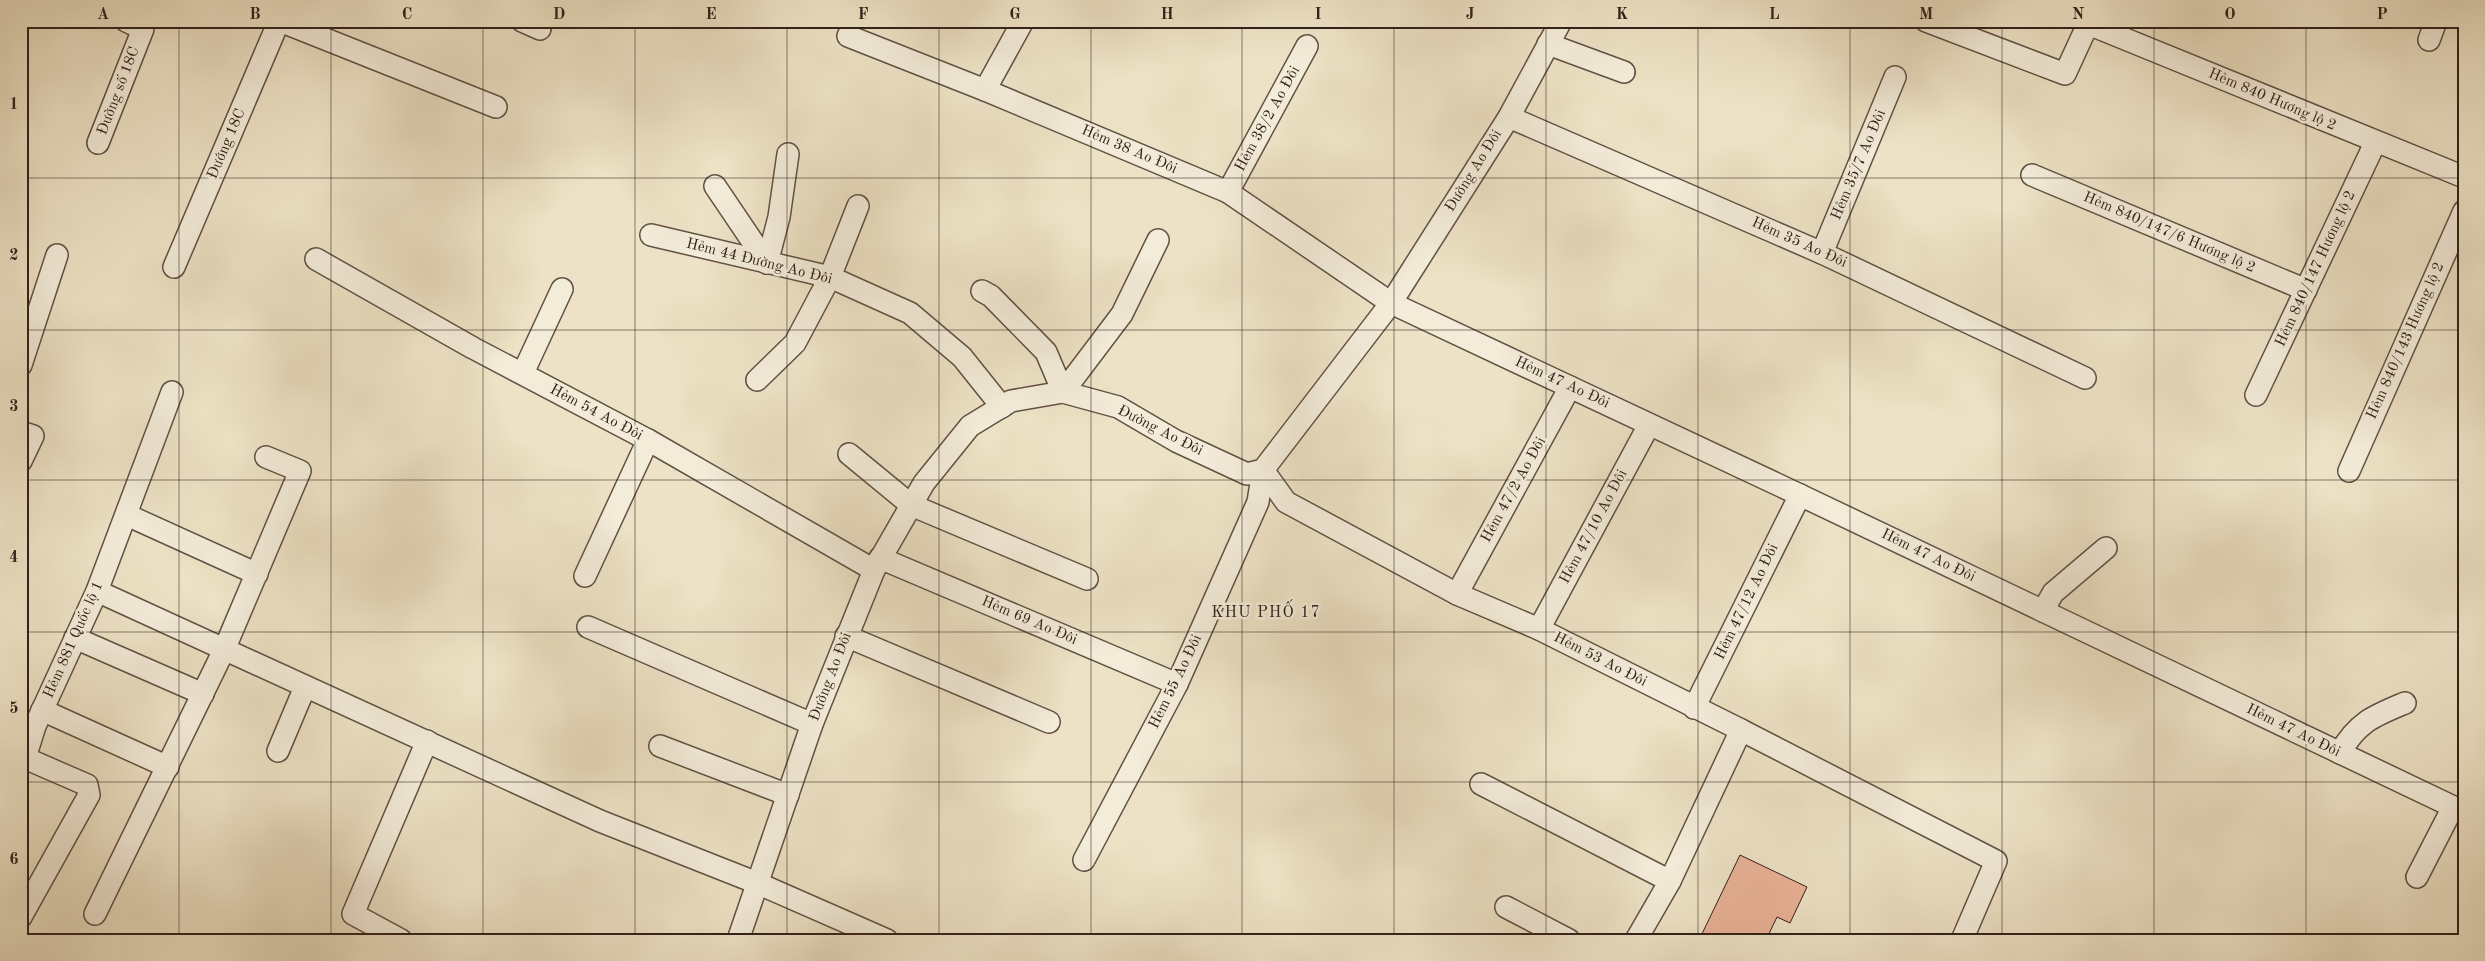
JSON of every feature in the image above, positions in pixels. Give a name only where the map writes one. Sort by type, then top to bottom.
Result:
[{"type":"street","name":"Đường số 18C","points":[[98,143],[143,29],[126,21]]},
{"type":"street","points":[[279,21],[496,106]]},
{"type":"street","name":"Đướng 18C","points":[[174,267],[279,21]]},
{"type":"street","points":[[985,90],[1023,21]]},
{"type":"street","name":"Đường Ao Đôi","points":[[738,940],[812,724],[846,636],[877,564],[924,483],[970,426],[1011,401],[1063,392],[1118,407],[1176,441],[1247,474],[1263,470],[1391,303],[1509,117],[1561,21]]},
{"type":"street","points":[[1926,21],[2065,74],[2085,23]]},
{"type":"street","name":"Hẻm 840 Hương lộ 2","points":[[2085,23],[2375,143],[2464,177]]},
{"type":"street","name":"Hẻm 38 Ao Đôi","points":[[848,36],[985,90],[1228,192],[1391,303]]},
{"type":"street","points":[[1548,44],[1624,72]]},
{"type":"street","name":"Hẻm 38/2 Ao Đôi","points":[[1228,192],[1308,46]]},
{"type":"street","name":"Hẻm 35/7 Ao Đôi","points":[[1822,253],[1895,76]]},
{"type":"street","name":"Hẻm 35 Ao Đôi","points":[[1509,117],[1822,253],[2085,378]]},
{"type":"street","name":"Hẻm 840/147 Hương lộ 2","points":[[2256,395],[2375,143]]},
{"type":"street","points":[[767,263],[779,217],[788,154]]},
{"type":"street","name":"Hẻm 840/147/6 Hương lộ 2","points":[[2032,175],[2306,290]]},
{"type":"street","points":[[716,186],[767,263]]},
{"type":"street","points":[[756,380],[796,343],[830,278],[858,206]]},
{"type":"street","name":"Hẻm 840/143 Hương lộ 2","points":[[2349,471],[2464,211]]},
{"type":"street","name":"Hẻm 44 Đường Ao Đôi","points":[[651,234],[830,278],[910,313],[962,356],[1002,407]]},
{"type":"street","points":[[982,291],[991,296],[1046,352],[1063,392],[1122,314],[1158,240]]},
{"type":"street","points":[[21,365],[57,255]]},
{"type":"street","name":"Hẻm 54 Ao Đôi","points":[[316,259],[473,348],[523,373],[877,564]]},
{"type":"street","points":[[523,373],[562,289]]},
{"type":"street","name":"Hẻm 47 Ao Đôi","points":[[1391,303],[1800,495],[2458,809]]},
{"type":"street","name":"Hẻm 47/2 Ao Đôi","points":[[1457,594],[1570,387]]},
{"type":"street","name":"Hẻm 881 Quốc lộ 1","points":[[21,918],[89,795],[87,785],[25,758],[42,710],[97,591],[172,392]]},
{"type":"street","name":"Hẻm 47/10 Ao Đôi","points":[[1539,629],[1649,425]]},
{"type":"street","points":[[21,461],[27,434]]},
{"type":"street","points":[[585,576],[648,440]]},
{"type":"street","points":[[849,454],[911,505],[1087,579]]},
{"type":"street","points":[[95,914],[224,650],[257,574],[274,528],[300,471],[266,457]]},
{"type":"street","name":"Hẻm 53 Ao Đôi","points":[[1263,470],[1286,502],[1457,594],[1539,629],[1996,861],[1962,940]]},
{"type":"street","name":"Hẻm 55 Ao Đôi","points":[[1084,860],[1177,684],[1258,502],[1263,470]]},
{"type":"street","name":"Hẻm 47/12 Ao Đôi","points":[[1694,708],[1800,495]]},
{"type":"street","points":[[126,515],[257,574]]},
{"type":"street","points":[[2043,611],[2053,593],[2106,548]]},
{"type":"street","name":"Hẻm 69 Ao Đôi","points":[[877,564],[1177,684]]},
{"type":"street","points":[[97,591],[600,821],[758,883],[887,940]]},
{"type":"street","points":[[588,626],[812,724]]},
{"type":"street","points":[[846,636],[1049,722]]},
{"type":"street","points":[[75,638],[203,694]]},
{"type":"street","points":[[278,751],[305,687]]},
{"type":"street","points":[[2340,753],[2348,738],[2368,719],[2405,703]]},
{"type":"street","points":[[42,710],[168,768]]},
{"type":"street","points":[[1636,940],[1670,881],[1741,730]]},
{"type":"street","points":[[401,940],[353,914],[427,741]]},
{"type":"street","points":[[660,746],[788,795]]},
{"type":"street","points":[[1481,784],[1670,881]]},
{"type":"street","points":[[2417,877],[2458,809]]},
{"type":"street","points":[[1506,907],[1569,940]]},
{"type":"building","points":[[1740,855],[1807,887],[1790,923],[1777,917],[1766,940],[1699,940]]},
{"type":"district","name":"KHU PHỐ 17","points":[[1266,613]]}]
